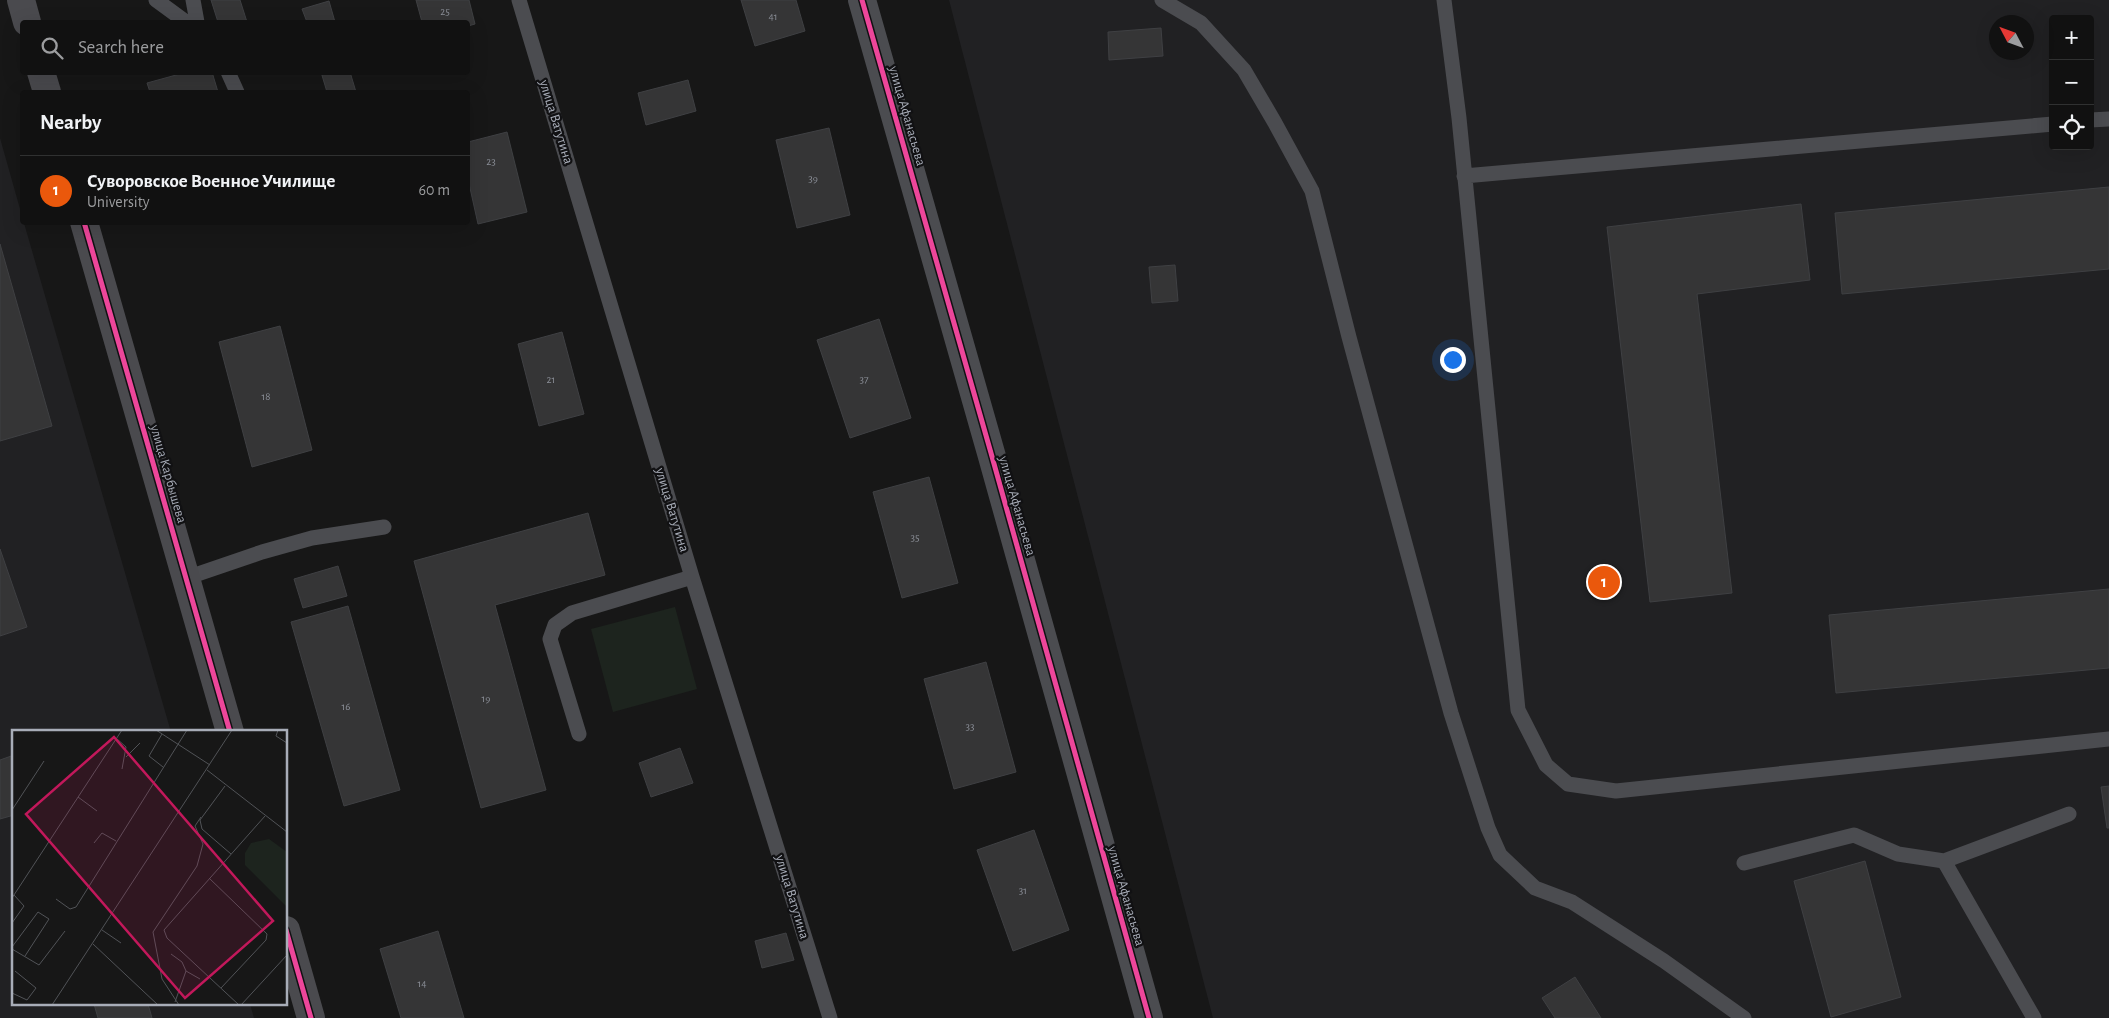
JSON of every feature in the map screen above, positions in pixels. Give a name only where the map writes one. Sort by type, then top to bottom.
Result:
[{"type":"street","points":[[21,0],[26,20]]},
{"type":"street","name":"улица Афанасьева","points":[[862,0],[1149,1018]]},
{"type":"street","points":[[43,75],[46,90]]},
{"type":"street","name":"улица Карбышева","points":[[85,225],[229,730]]},
{"type":"street","points":[[288,937],[311,1018]]},
{"type":"lane","points":[[156,0],[183,20]]},
{"type":"lane","points":[[193,0],[197,20]]},
{"type":"lane","name":"улица Ватутина","points":[[519,0],[692,577],[830,1018]]},
{"type":"lane","points":[[1162,0],[1201,23],[1244,70],[1276,123],[1312,192],[1349,337],[1451,713],[1488,828],[1500,855],[1535,888],[1572,902],[1664,961],[1744,1018]]},
{"type":"lane","points":[[1444,0],[1464,176],[1518,710],[1546,765],[1568,784],[1616,792],[2109,739]]},
{"type":"lane","points":[[229,75],[236,90]]},
{"type":"lane","points":[[2094,120],[2109,118]]},
{"type":"lane","points":[[1464,176],[2049,124]]},
{"type":"lane","points":[[186,578],[262,552],[312,538],[384,527]]},
{"type":"lane","points":[[579,734],[550,639],[555,625],[572,613],[692,577]]},
{"type":"lane","points":[[1744,863],[1854,835],[1898,854],[1944,861],[2069,814]]},
{"type":"lane","points":[[1944,861],[2034,1018]]},
{"type":"shaded area","points":[[949,0],[2109,0],[2109,1018],[1213,1018]]},
{"type":"shaded area","points":[[0,138],[20,209],[20,225],[25,225],[170,730],[12,730],[12,1006],[251,1006],[254,1018],[0,1018]]},
{"type":"shaded area","points":[[675,607],[697,689],[613,712],[591,629]]},
{"type":"building","points":[[211,0],[240,0],[246,20],[217,20]]},
{"type":"building","points":[[416,0],[469,0],[475,24],[470,25],[470,20],[421,20]]},
{"type":"building","points":[[741,0],[796,0],[805,31],[755,46]]},
{"type":"building","points":[[329,1],[334,20],[306,20],[302,9]]},
{"type":"building","points":[[1161,28],[1163,56],[1109,60],[1108,32]]},
{"type":"building","points":[[176,75],[213,75],[217,90],[149,90],[147,83]]},
{"type":"building","points":[[322,75],[351,75],[355,90],[326,90]]},
{"type":"building","points":[[688,80],[696,111],[646,125],[638,93]]},
{"type":"building","points":[[829,128],[850,215],[797,228],[776,140]]},
{"type":"building","points":[[507,132],[527,212],[478,224],[470,188],[470,141]]},
{"type":"building","points":[[2109,187],[2109,269],[1842,294],[1835,213]]},
{"type":"building","points":[[1801,204],[1810,280],[1697,294],[1732,593],[1650,602],[1607,227]]},
{"type":"building","points":[[0,244],[52,426],[0,441]]},
{"type":"building","points":[[1175,265],[1178,301],[1152,303],[1149,267]]},
{"type":"building","points":[[879,319],[911,418],[850,438],[817,340]]},
{"type":"building","points":[[280,326],[312,450],[252,467],[219,342]]},
{"type":"building","points":[[562,332],[584,414],[539,426],[518,344]]},
{"type":"building","points":[[929,477],[958,583],[902,598],[873,492]]},
{"type":"building","points":[[588,513],[605,575],[495,605],[546,790],[481,808],[414,561]]},
{"type":"building","points":[[0,549],[27,627],[0,636]]},
{"type":"building","points":[[338,566],[347,596],[303,608],[294,579]]},
{"type":"building","points":[[2109,589],[2109,668],[1836,693],[1829,615]]},
{"type":"building","points":[[348,606],[400,790],[344,806],[291,622]]},
{"type":"building","points":[[986,662],[1016,772],[954,789],[924,679]]},
{"type":"building","points":[[680,748],[693,783],[651,797],[639,763]]},
{"type":"building","points":[[12,756],[12,816],[0,819],[0,760]]},
{"type":"building","points":[[2109,786],[2109,828],[2107,828],[2101,787]]},
{"type":"building","points":[[1034,830],[1069,930],[1013,951],[977,850]]},
{"type":"building","points":[[1865,861],[1901,997],[1831,1017],[1794,881]]},
{"type":"building","points":[[438,931],[464,1018],[401,1018],[380,949]]},
{"type":"building","points":[[786,933],[794,960],[762,968],[755,941]]},
{"type":"building","points":[[1575,977],[1601,1018],[1555,1018],[1542,998]]},
{"type":"building","points":[[95,1006],[149,1006],[152,1018],[98,1018]]},
{"type":"cycle path","points":[[862,0],[1149,1018]]},
{"type":"cycle path","points":[[85,225],[229,730]]},
{"type":"cycle path","points":[[288,937],[311,1018]]},
{"type":"place","name":"Суворовское Военное Училище","points":[[1604,582]]}]
